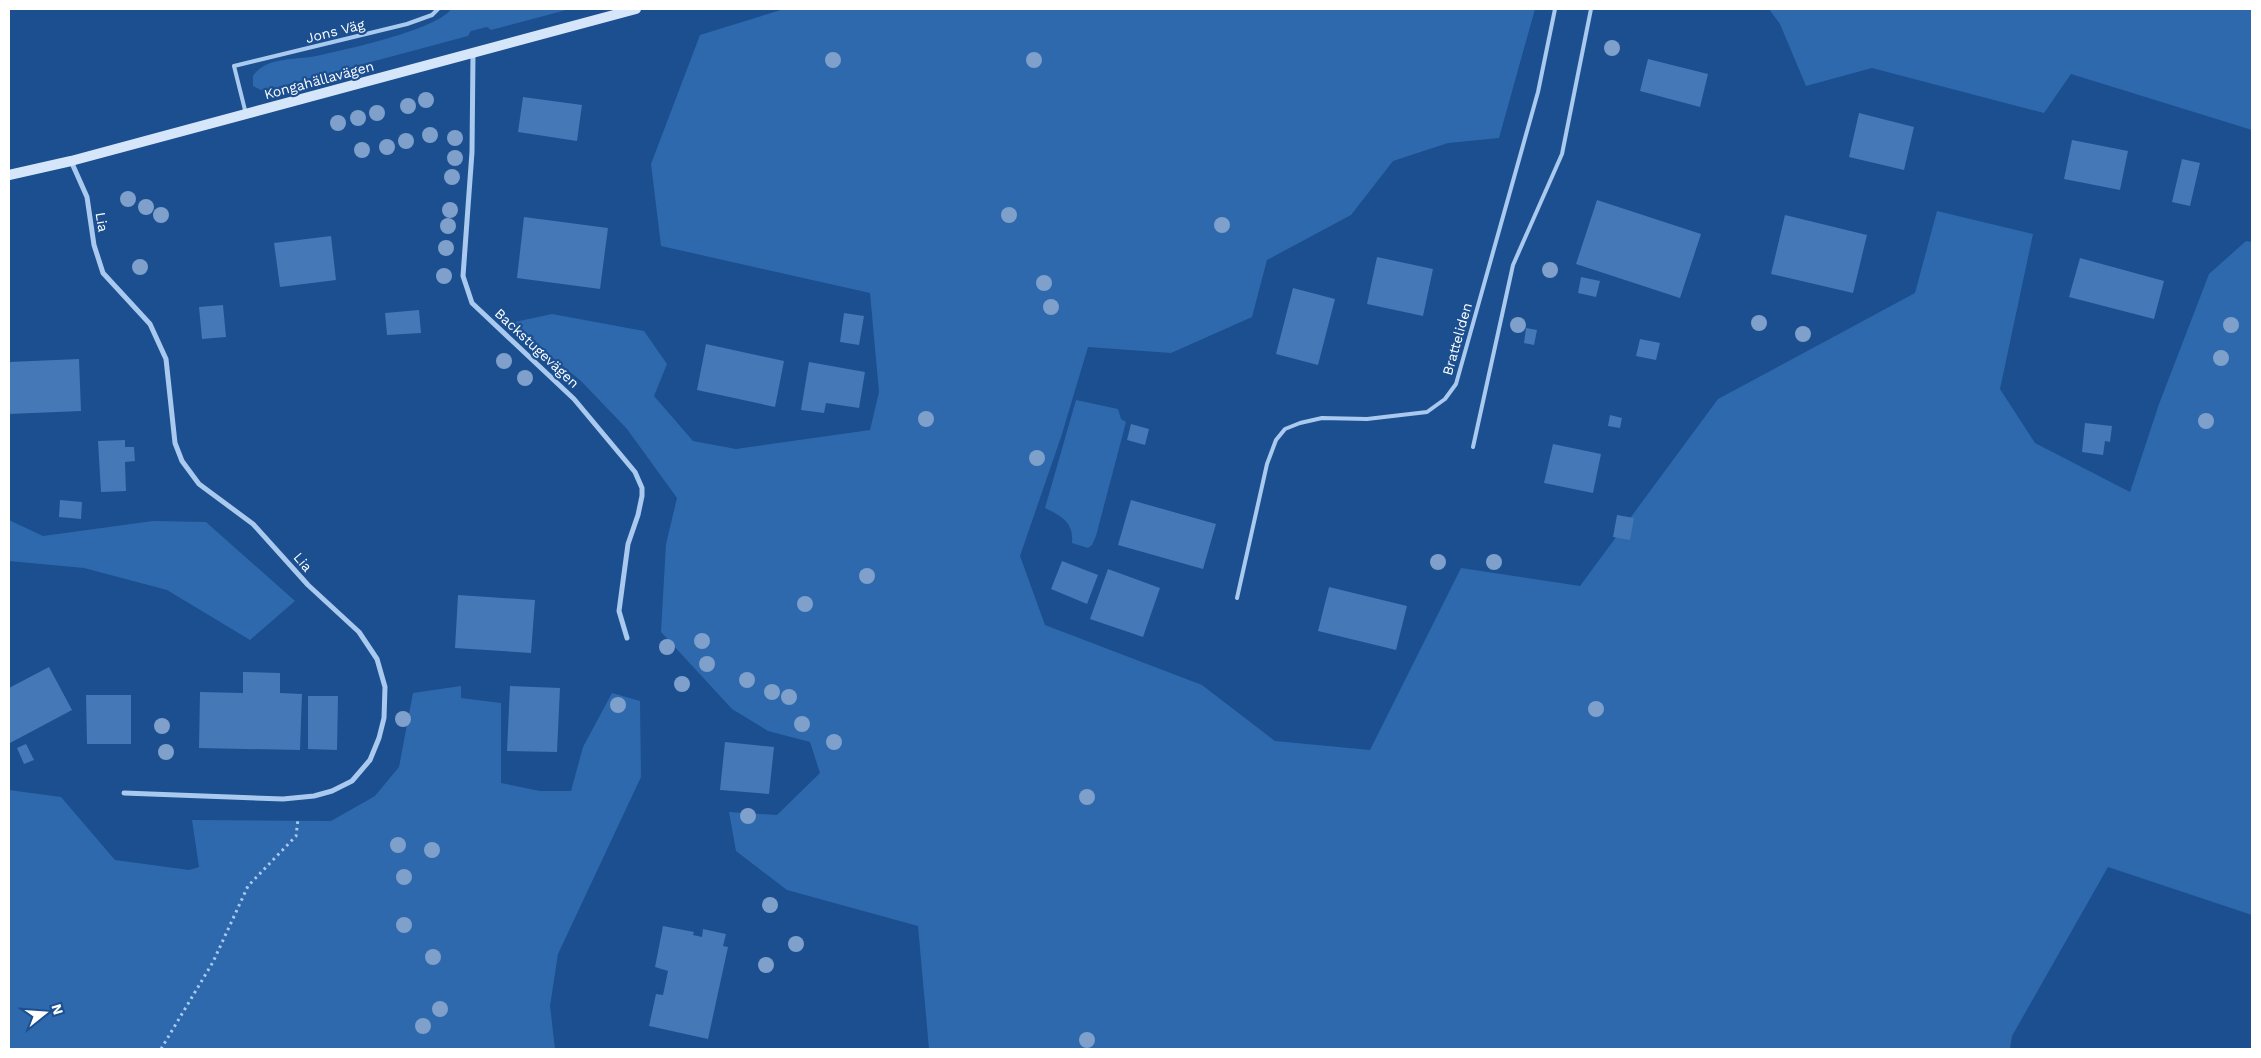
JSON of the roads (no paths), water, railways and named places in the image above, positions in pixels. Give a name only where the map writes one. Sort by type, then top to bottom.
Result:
[{"type":"main road","name":"Kongahällavägen","points":[[9,175],[71,161],[636,9]]},
{"type":"street","name":"Backstugevägen","points":[[473,54],[472,152],[464,276],[472,303],[574,399],[635,472],[642,488],[642,496],[628,544],[618,611],[627,638]]},
{"type":"street","name":"Lia","points":[[71,161],[86,197],[94,245],[103,273],[150,324],[166,359],[175,443],[182,461],[199,484],[254,524],[308,585],[359,632],[377,659],[385,687],[384,718],[379,738],[370,760],[352,781],[332,791],[283,798],[124,793]]},
{"type":"lane","name":"Jons Väg","points":[[246,114],[234,66],[407,24],[432,15],[438,9]]},
{"type":"lane","name":"Bratteliden","points":[[1238,598],[1267,464],[1276,440],[1285,429],[1322,418],[1368,419],[1427,412],[1446,399],[1456,384],[1538,92],[1555,9]]},
{"type":"lane","points":[[1473,447],[1513,265],[1562,154],[1591,9]]}]
